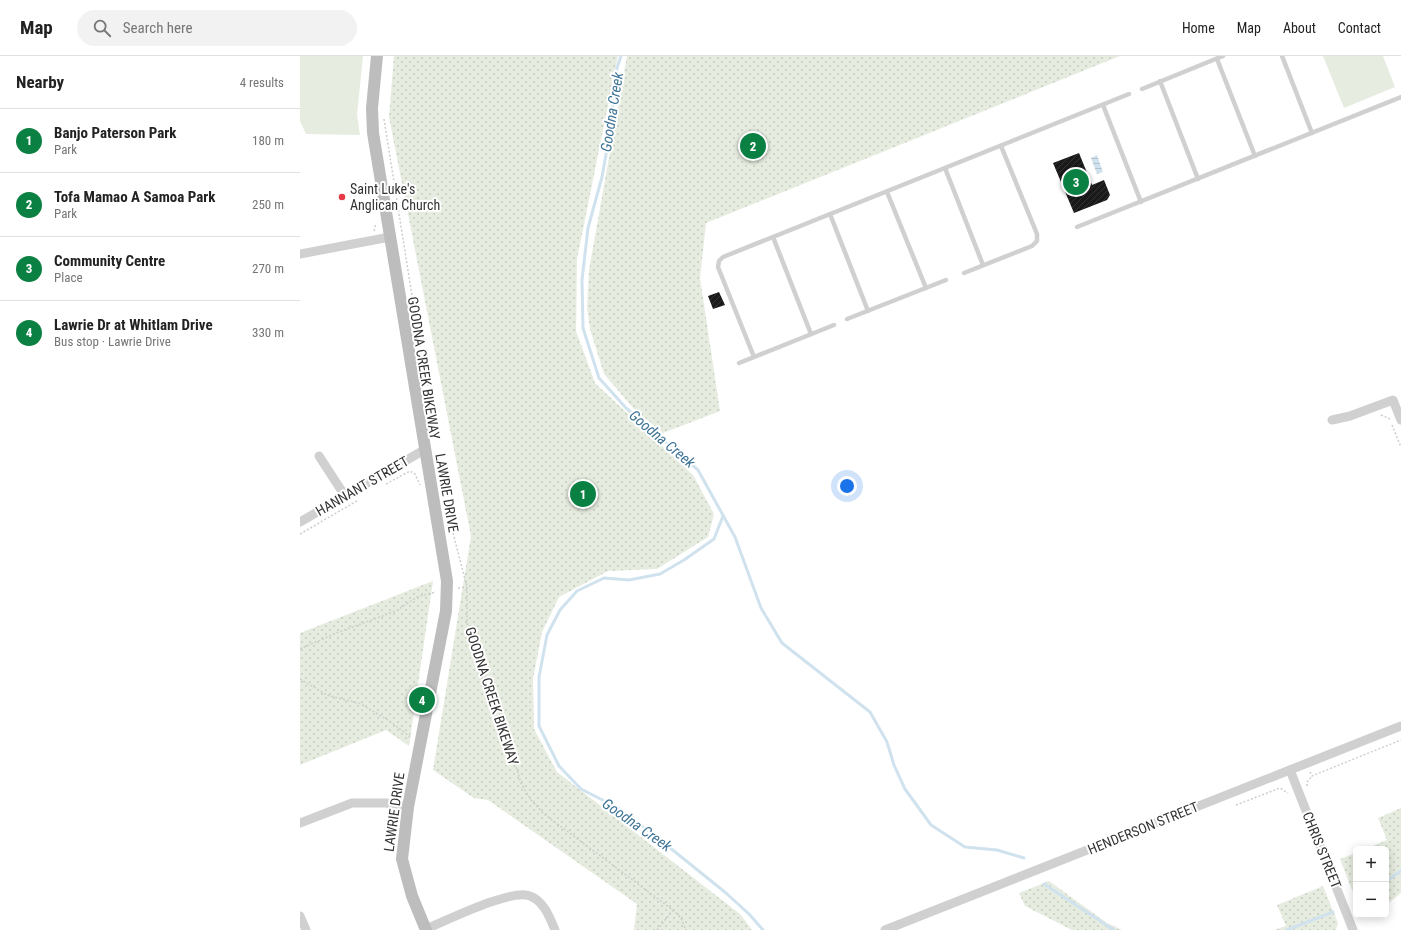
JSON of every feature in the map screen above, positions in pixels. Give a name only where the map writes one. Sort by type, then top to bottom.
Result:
[{"type":"street","name":"LAWRIE DRIVE","points":[[377,56],[372,121],[424,450],[447,582],[443,626],[408,807],[402,859],[412,896],[426,930]]},
{"type":"street","points":[[300,254],[390,237]]},
{"type":"street","points":[[1332,420],[1350,416],[1397,398],[1400,418]]},
{"type":"street","name":"HANNANT STREET","points":[[300,522],[424,450]]},
{"type":"street","points":[[319,456],[345,496]]},
{"type":"street","name":"HENDERSON STREET","points":[[885,930],[1401,726]]},
{"type":"street","name":"CHRIS STREET","points":[[1290,770],[1353,930]]},
{"type":"street","points":[[300,823],[352,803],[386,803],[408,807]]},
{"type":"street","points":[[426,930],[464,912],[514,895],[529,895],[538,900],[549,916],[555,930]]},
{"type":"street","points":[[300,916],[306,930]]},
{"type":"lane","points":[[1142,89],[1223,56]]},
{"type":"lane","points":[[1282,56],[1312,133]]},
{"type":"lane","points":[[1217,58],[1256,156]]},
{"type":"lane","points":[[1160,81],[1198,179]]},
{"type":"lane","points":[[754,357],[718,264],[723,257],[1129,94]]},
{"type":"lane","points":[[1077,227],[1401,97]]},
{"type":"lane","points":[[1102,105],[1141,202]]},
{"type":"lane","points":[[964,273],[1032,246],[1037,241],[1037,234],[1001,146]]},
{"type":"lane","points":[[945,168],[983,265]]},
{"type":"lane","points":[[887,192],[926,288]]},
{"type":"lane","points":[[830,214],[868,311]]},
{"type":"lane","points":[[773,237],[811,334]]},
{"type":"lane","points":[[847,319],[946,280]]},
{"type":"lane","points":[[739,363],[834,325]]},
{"type":"path","name":"GOODNA CREEK BIKEWAY","points":[[383,115],[400,214],[416,323]]},
{"type":"path","points":[[373,232],[376,224],[375,219],[400,214]]},
{"type":"path","name":"GOODNA CREEK BIKEWAY","points":[[418,335],[423,352],[434,430]]},
{"type":"path","points":[[1377,416],[1382,414],[1390,420],[1401,447]]},
{"type":"path","points":[[1390,420],[1400,418]]},
{"type":"path","points":[[383,486],[410,471],[415,474],[419,485],[430,483]]},
{"type":"path","points":[[300,534],[358,500]]},
{"type":"path","name":"GOODNA CREEK BIKEWAY","points":[[445,500],[467,587],[468,622],[471,638],[496,702],[521,783],[531,800],[544,814],[673,910],[681,918],[686,930]]},
{"type":"path","points":[[300,649],[336,633],[396,611],[417,597],[446,590]]},
{"type":"path","points":[[300,679],[327,695],[361,704],[391,722],[413,740]]},
{"type":"path","points":[[1307,787],[1307,782],[1312,776],[1401,740]]},
{"type":"path","points":[[1306,764],[1312,776]]},
{"type":"path","points":[[657,930],[673,910]]},
{"type":"shaded area","points":[[300,56],[363,56],[357,115],[360,135],[306,134],[300,121]]},
{"type":"shaded area","points":[[394,56],[618,56],[577,259],[576,331],[595,383],[693,475],[714,514],[708,537],[657,569],[608,571],[559,597],[542,632],[533,679],[534,729],[557,772],[740,914],[752,930],[634,930],[637,904],[488,800],[474,798],[433,770],[471,536],[389,117]]},
{"type":"shaded area","points":[[627,56],[1120,56],[706,223],[700,278],[720,411],[663,433],[634,409],[604,374],[590,329],[587,308],[589,270]]},
{"type":"shaded area","points":[[1323,56],[1383,56],[1395,87],[1344,108]]},
{"type":"shaded area","points":[[433,581],[409,746],[386,730],[300,765],[300,633]]},
{"type":"shaded area","points":[[1401,808],[1401,893],[1389,903],[1389,846],[1372,846],[1387,840],[1378,818]]},
{"type":"shaded area","points":[[1353,854],[1353,892],[1340,859]]},
{"type":"shaded area","points":[[1049,881],[1107,923],[1122,930],[1072,930],[1025,906],[1019,893]]},
{"type":"shaded area","points":[[1323,886],[1338,923],[1336,930],[1274,930],[1286,926],[1277,905]]},
{"type":"water","points":[[1097,155],[1103,172],[1097,174],[1091,158]]},
{"type":"building","points":[[1079,153],[1092,185],[1104,180],[1110,195],[1107,200],[1074,213],[1053,163]]},
{"type":"building","points":[[719,292],[725,305],[713,309],[708,296]]},
{"type":"waterway","name":"Goodna Creek","points":[[621,56],[617,68],[610,132],[602,177],[588,228],[582,280],[583,328],[599,378],[626,408],[698,470],[735,537],[761,608],[782,643],[870,712],[887,742],[894,765],[905,789],[931,825],[965,847],[997,850],[1024,858]]},
{"type":"waterway","name":"Goodna Creek","points":[[723,516],[714,539],[684,560],[660,574],[629,580],[604,578],[577,591],[560,610],[547,635],[539,677],[539,726],[559,766],[581,789],[618,808],[664,843],[726,893],[749,914],[763,930]]},
{"type":"waterway","points":[[1389,879],[1401,871]]},
{"type":"waterway","points":[[1044,884],[1114,930]]},
{"type":"waterway","points":[[1287,930],[1333,912]]},
{"type":"place","name":"Tofa Mamao A Samoa Park","points":[[753,146]]},
{"type":"place","name":"Community Centre","points":[[1076,182]]},
{"type":"place","name":"Saint Luke's Anglican Church","points":[[342,197]]},
{"type":"place","name":"Banjo Paterson Park","points":[[583,494]]},
{"type":"place","name":"Lawrie Dr at Whitlam Drive","points":[[422,700]]}]
